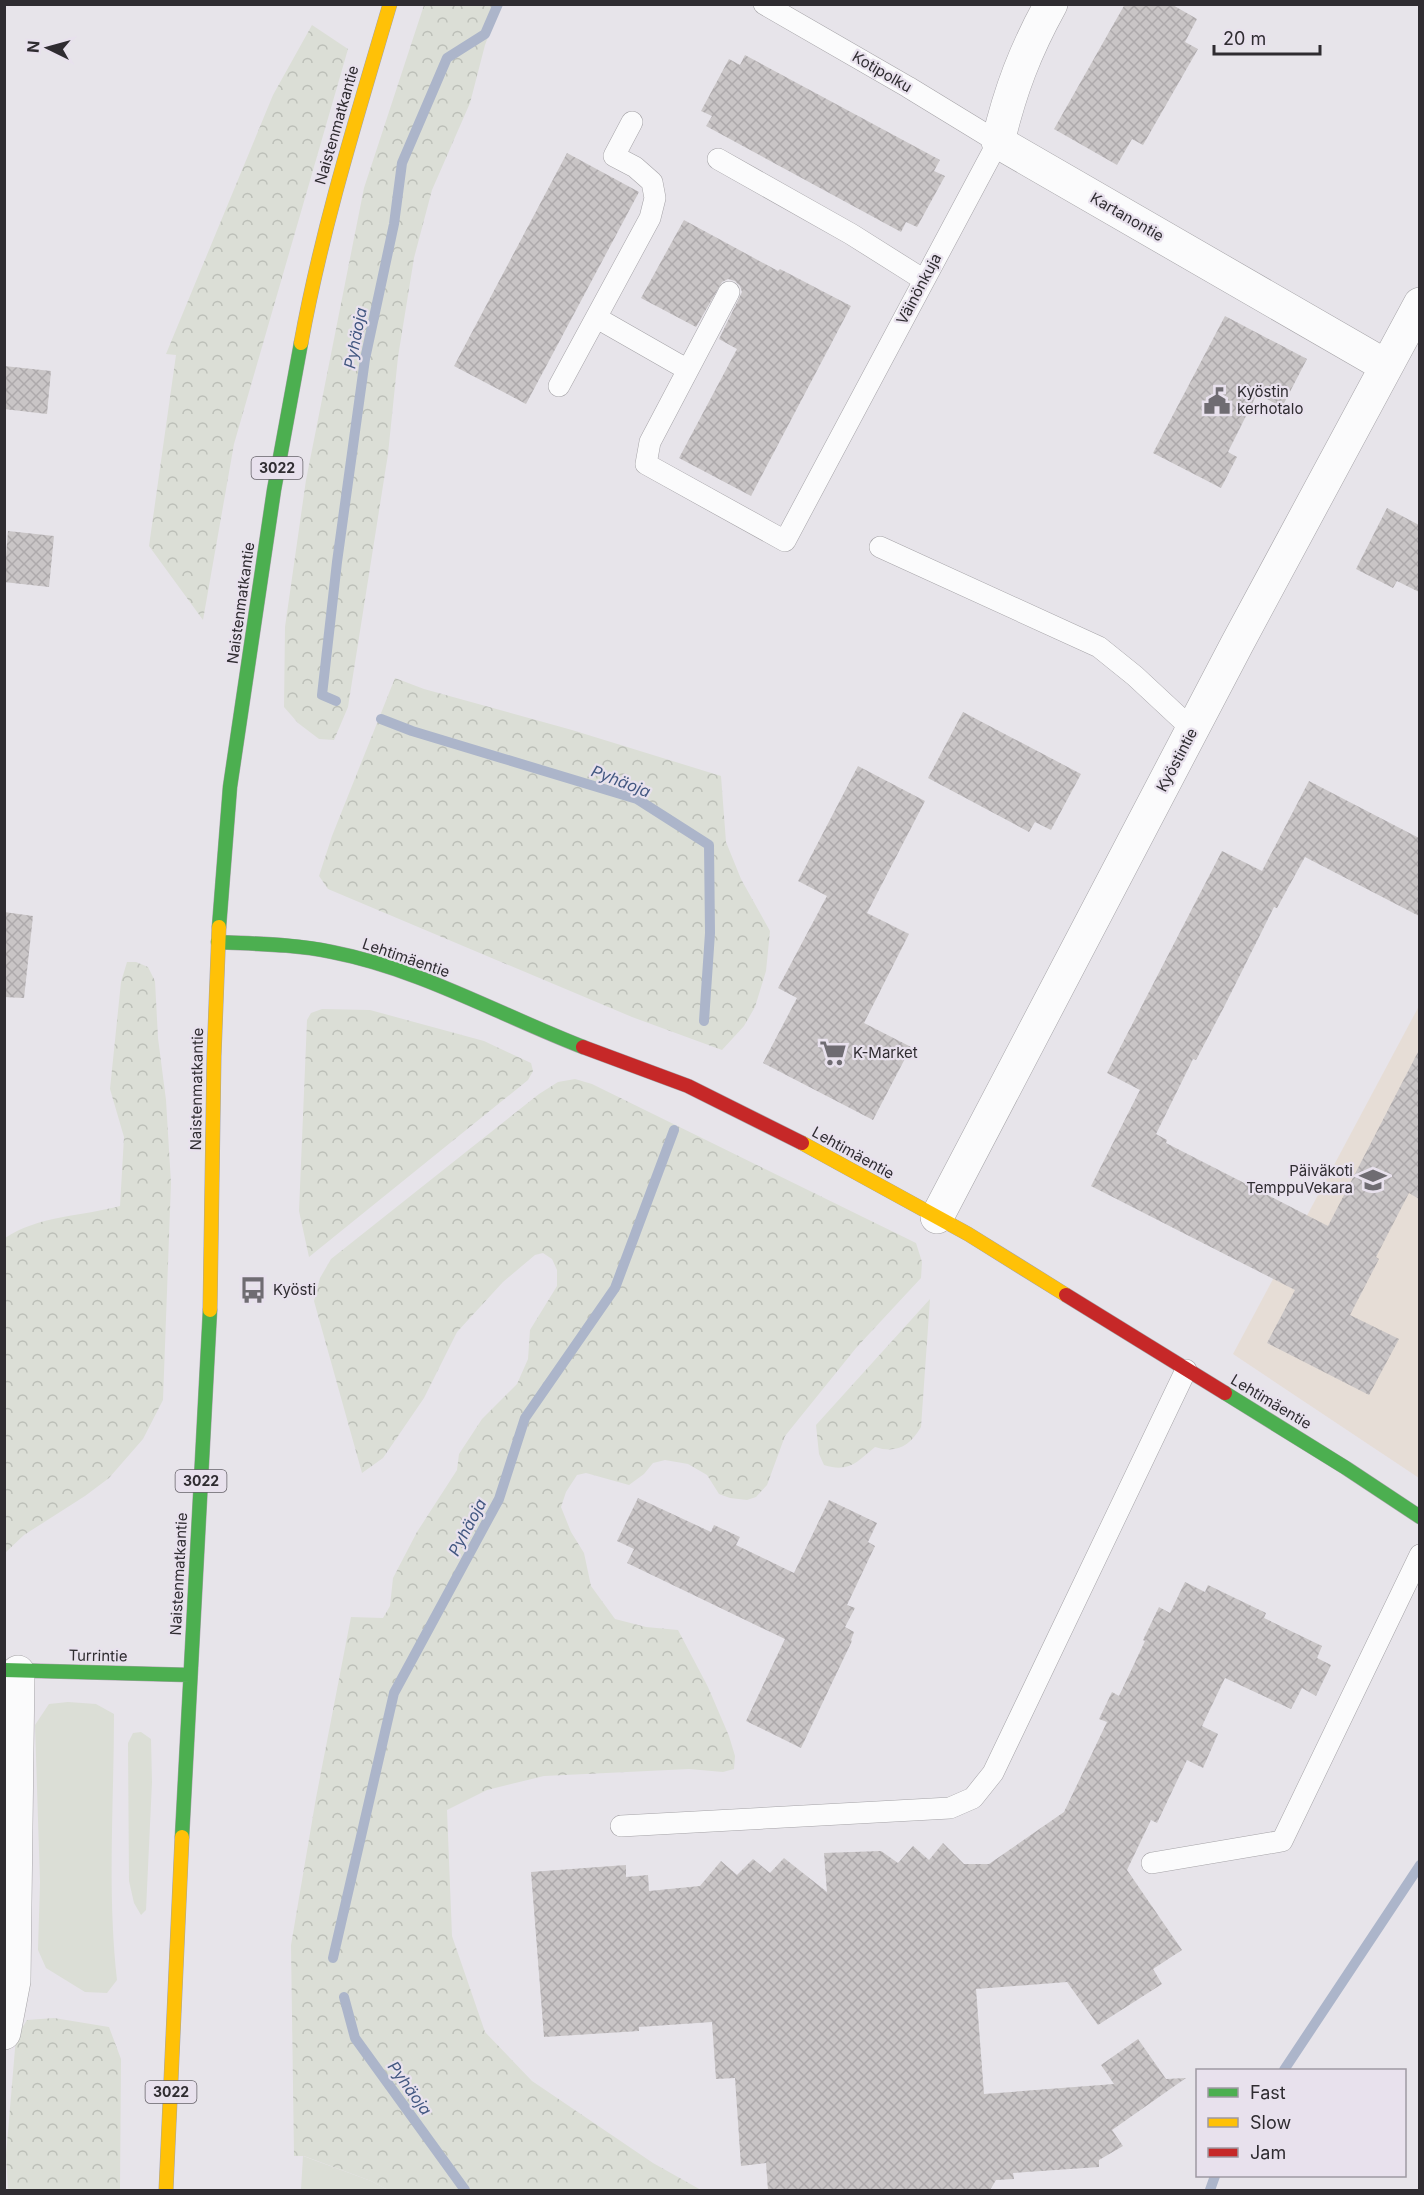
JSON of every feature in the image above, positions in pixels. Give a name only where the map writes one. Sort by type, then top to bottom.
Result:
[{"type":"main road","name":"Naistenmatkantie","points":[[166,2190],[211,1287],[218,942],[230,787],[274,490],[309,300],[342,166],[390,4]]},
{"type":"main road","name":"Lehtimäentie","points":[[218,942],[333,952],[440,986],[568,1041],[688,1086],[807,1145],[985,1244],[1346,1468],[1419,1517]]},
{"type":"main road","name":"Turrintie","points":[[11,1671],[190,1674]]},
{"type":"street","points":[[998,142],[1010,95],[1034,34],[1051,4]]},
{"type":"street","name":"Kartanontie","points":[[998,142],[1386,366]]},
{"type":"street","name":"Kyöstintie","points":[[938,1217],[1192,730],[1419,304]]},
{"type":"street","points":[[4,2033],[14,1981],[11,1671]]},
{"type":"lane","name":"Kotipolku","points":[[764,4],[998,142]]},
{"type":"lane","points":[[559,386],[650,218],[655,198],[652,182],[635,167],[614,156],[632,122]]},
{"type":"lane","name":"Väinönkuja","points":[[688,370],[650,442],[646,464],[785,542],[998,142]]},
{"type":"lane","points":[[718,159],[851,234],[924,280]]},
{"type":"lane","points":[[597,318],[688,370],[729,292]]},
{"type":"lane","points":[[880,547],[1100,647],[1135,676],[1192,730]]},
{"type":"lane","points":[[621,1826],[950,1808],[973,1798],[993,1773],[1186,1370]]},
{"type":"lane","points":[[1152,1863],[1282,1841],[1419,1556]]},
{"type":"shaded area","name":"Päiväkoti TemppuVekara","points":[[1419,1006],[1419,1478],[1233,1354]]},
{"type":"green space","points":[[424,5],[500,5],[485,45],[470,103],[432,190],[414,258],[398,357],[388,454],[348,707],[334,740],[319,739],[298,723],[284,707],[285,627],[306,480],[364,188]]},
{"type":"green space","points":[[312,25],[348,49],[234,444],[203,620],[149,546],[176,355],[166,354],[273,95]]},
{"type":"green space","points":[[395,678],[424,689],[572,730],[721,776],[726,842],[741,879],[770,931],[766,971],[755,1007],[744,1026],[722,1050],[632,1017],[328,889],[319,876],[332,836]]},
{"type":"green space","points":[[127,962],[136,962],[148,967],[155,981],[158,1038],[166,1100],[171,1183],[163,1400],[143,1439],[109,1478],[24,1535],[5,1553],[5,1238],[31,1225],[120,1206],[124,1137],[110,1089],[121,982]]},
{"type":"green space","points":[[322,1009],[370,1010],[484,1041],[531,1063],[533,1071],[528,1080],[309,1257],[299,1211],[307,1020],[311,1013]]},
{"type":"green space","points":[[575,1079],[592,1084],[916,1243],[922,1262],[921,1278],[856,1348],[785,1436],[767,1485],[756,1497],[747,1500],[719,1494],[707,1475],[688,1464],[665,1460],[653,1463],[644,1474],[629,1485],[586,1473],[577,1475],[566,1492],[561,1507],[571,1532],[584,1553],[591,1586],[615,1619],[646,1627],[678,1630],[708,1687],[729,1736],[735,1756],[734,1769],[723,1772],[689,1769],[544,1776],[487,1790],[447,1810],[452,1936],[485,2032],[532,2081],[653,2163],[701,2190],[388,2190],[371,2181],[304,2156],[294,2156],[291,1945],[316,1798],[351,1617],[383,1618],[390,1606],[393,1578],[417,1532],[457,1470],[459,1454],[482,1419],[517,1384],[528,1359],[530,1330],[557,1286],[557,1270],[552,1259],[543,1253],[535,1255],[503,1282],[457,1332],[424,1398],[383,1458],[362,1473],[314,1301],[320,1278],[331,1259],[539,1094],[558,1082]]},
{"type":"green space","points":[[930,1299],[921,1427],[917,1434],[907,1444],[896,1449],[875,1447],[858,1461],[846,1467],[824,1465],[819,1454],[816,1425]]},
{"type":"green space","points":[[68,1702],[96,1704],[114,1714],[112,1913],[117,1980],[107,1993],[85,1992],[46,1968],[38,1950],[40,1882],[35,1725],[49,1704]]},
{"type":"green space","points":[[141,1732],[151,1739],[152,1782],[146,1910],[141,1915],[134,1903],[129,1881],[128,1743],[133,1733]]},
{"type":"green space","points":[[54,2018],[109,2027],[121,2059],[120,2190],[8,2190],[6,2155],[16,2037],[27,2020]]},
{"type":"green space","points":[[303,2156],[371,2181],[388,2190],[301,2190]]},
{"type":"building","points":[[1125,4],[1171,4],[1197,19],[1185,42],[1198,49],[1143,145],[1132,139],[1117,165],[1054,129]]},
{"type":"building","points":[[745,55],[940,160],[934,171],[945,176],[917,227],[906,222],[901,232],[706,126],[712,116],[701,111],[729,59],[740,65]]},
{"type":"building","points":[[567,153],[639,192],[526,404],[454,366]]},
{"type":"building","points":[[684,220],[778,271],[780,269],[851,306],[751,496],[679,458],[737,349],[719,339],[742,292],[735,281],[728,279],[722,282],[696,327],[641,298]]},
{"type":"building","name":"Kyöstin kerhotalo","points":[[1225,316],[1307,359],[1282,407],[1257,394],[1228,452],[1237,457],[1221,488],[1153,453]]},
{"type":"building","points":[[4,366],[51,371],[47,414],[4,409]]},
{"type":"building","points":[[1387,508],[1419,525],[1419,592],[1397,581],[1393,588],[1356,569]]},
{"type":"building","points":[[8,531],[54,536],[49,587],[4,582]]},
{"type":"building","points":[[963,712],[1081,774],[1051,830],[1035,822],[1029,832],[928,778]]},
{"type":"building","points":[[858,766],[925,801],[867,913],[909,934],[864,1023],[911,1047],[873,1120],[763,1063],[797,998],[778,988],[827,896],[798,881]]},
{"type":"building","points":[[1309,781],[1419,838],[1419,916],[1305,857],[1277,908],[1274,907],[1156,1134],[1167,1140],[1166,1143],[1328,1226],[1419,1050],[1419,1199],[1409,1193],[1376,1257],[1379,1259],[1350,1315],[1399,1339],[1369,1395],[1267,1343],[1295,1290],[1091,1186],[1140,1090],[1107,1073],[1222,851],[1262,871]]},
{"type":"building","points":[[4,912],[33,916],[24,998],[4,997]]},
{"type":"building","points":[[638,1498],[711,1532],[714,1525],[740,1537],[736,1545],[794,1573],[829,1500],[877,1523],[868,1542],[875,1546],[847,1605],[855,1608],[845,1627],[854,1632],[852,1641],[801,1748],[746,1721],[785,1639],[627,1563],[634,1549],[617,1541]]},
{"type":"building","points":[[1185,1582],[1205,1592],[1208,1585],[1266,1613],[1264,1618],[1322,1646],[1317,1658],[1331,1665],[1316,1696],[1302,1688],[1291,1709],[1225,1678],[1202,1726],[1218,1734],[1203,1768],[1187,1760],[1157,1823],[1151,1820],[1127,1870],[1182,1950],[1153,1969],[1162,1984],[1098,2025],[1067,1982],[976,1989],[984,2094],[1114,2084],[1101,2065],[1138,2039],[1166,2079],[1186,2078],[1112,2130],[1123,2146],[1099,2160],[1099,2167],[1013,2173],[1014,2179],[996,2180],[990,2190],[768,2190],[766,2163],[741,2166],[735,2078],[716,2079],[712,2022],[639,2027],[639,2031],[544,2037],[531,1872],[626,1865],[626,1877],[648,1875],[649,1891],[700,1886],[721,1861],[737,1875],[753,1859],[770,1873],[784,1858],[827,1892],[824,1853],[881,1851],[898,1863],[913,1846],[929,1860],[943,1843],[964,1864],[989,1864],[1064,1812],[1107,1722],[1099,1719],[1112,1692],[1119,1696],[1159,1607],[1170,1613]]},
{"type":"waterway","name":"Pyhäoja","points":[[336,701],[322,695],[337,562],[365,359],[394,224],[402,163],[447,58],[485,34],[498,4]]},
{"type":"waterway","name":"Pyhäoja","points":[[381,719],[412,731],[637,799],[709,845],[710,933],[704,1021]]},
{"type":"waterway","name":"Pyhäoja","points":[[333,1958],[394,1693],[499,1499],[525,1418],[615,1288],[674,1130]]},
{"type":"waterway","points":[[1285,2069],[1420,1865]]},
{"type":"waterway","name":"Pyhäoja","points":[[344,1997],[355,2038],[465,2190]]},
{"type":"waterway","points":[[1210,2190],[1215,2177]]},
{"type":"traffic: fast","points":[[219,927],[230,787],[274,490],[301,343]]},
{"type":"traffic: fast","points":[[218,942],[304,947],[365,960],[428,981],[583,1047]]},
{"type":"traffic: fast","points":[[182,1837],[210,1310]]},
{"type":"traffic: fast","points":[[1225,1393],[1420,1517]]},
{"type":"traffic: fast","points":[[4,1670],[190,1675]]},
{"type":"traffic: slow","points":[[301,343],[330,215],[390,4]]},
{"type":"traffic: slow","points":[[210,1310],[214,1056],[219,927]]},
{"type":"traffic: slow","points":[[802,1143],[968,1234],[1066,1295]]},
{"type":"traffic: slow","points":[[166,2190],[182,1837]]},
{"type":"traffic: jam","points":[[583,1047],[688,1086],[802,1143]]},
{"type":"traffic: jam","points":[[1066,1295],[1225,1393]]},
{"type":"place","name":"Kyöstin kerhotalo","points":[[1217,401]]},
{"type":"place","name":"K-Market","points":[[833,1053]]},
{"type":"place","name":"Päiväkoti TemppuVekara","points":[[1373,1180]]},
{"type":"place","name":"Kyösti","points":[[253,1290]]}]
